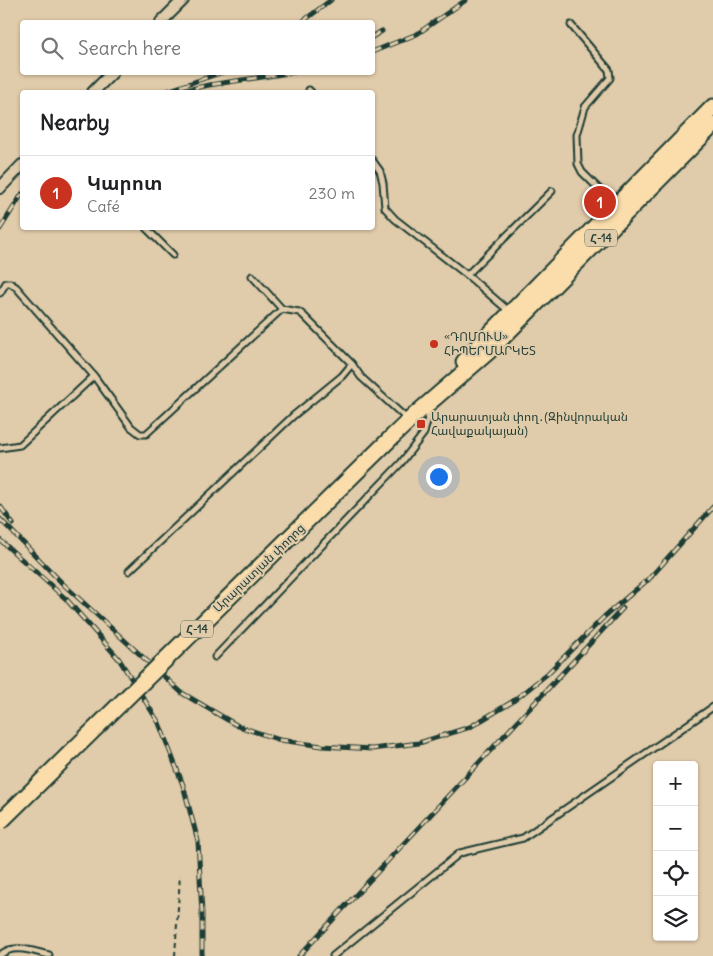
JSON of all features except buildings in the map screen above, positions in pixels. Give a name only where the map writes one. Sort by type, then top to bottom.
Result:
[{"type":"main road","name":"Արարատյան փողոց","points":[[432,399],[481,343],[713,107]]},
{"type":"main road","name":"Արարատյան փողոց","points":[[0,822],[409,421],[489,351],[713,125]]},
{"type":"street","points":[[163,20],[183,0]]},
{"type":"street","points":[[95,90],[109,75]]},
{"type":"street","points":[[0,188],[20,167]]},
{"type":"lane","points":[[571,24],[609,70],[610,78],[585,107],[577,136],[578,164],[582,172],[616,206]]},
{"type":"lane","points":[[375,164],[380,171],[383,183],[385,208],[395,219],[467,275],[510,313]]},
{"type":"lane","points":[[467,275],[552,191]]},
{"type":"lane","points":[[148,230],[173,255]]},
{"type":"lane","points":[[252,276],[282,309],[299,312],[303,315],[352,364],[362,377],[409,421]]},
{"type":"lane","points":[[0,293],[6,284],[10,282],[94,376],[131,427],[140,434],[146,434],[282,309]]},
{"type":"lane","points":[[129,571],[293,416],[342,376],[352,364]]},
{"type":"lane","points":[[0,448],[20,445],[94,376]]},
{"type":"lane","points":[[215,658],[406,458],[424,433],[432,399]]},
{"type":"lane","points":[[333,956],[460,852],[523,838],[713,707]]},
{"type":"lane","points":[[0,955],[17,947],[49,955]]},
{"type":"path","points":[[175,956],[180,875]]},
{"type":"railway","points":[[305,20],[331,0]]},
{"type":"railway","points":[[375,51],[417,34],[466,0]]},
{"type":"railway","points":[[375,35],[382,31]]},
{"type":"railway","points":[[170,90],[214,75]]},
{"type":"railway","points":[[186,90],[275,75]]},
{"type":"railway","points":[[0,229],[20,197]]},
{"type":"railway","points":[[0,506],[13,524]]},
{"type":"railway","points":[[648,580],[713,507]]},
{"type":"railway","points":[[0,519],[62,583],[182,693],[238,726],[280,740],[322,746],[372,749],[419,743],[470,727],[512,702],[547,674],[605,616],[652,576]]},
{"type":"railway","points":[[0,540],[66,599],[119,659],[159,723],[183,785],[198,841],[202,956]]},
{"type":"railway","points":[[299,956],[623,608]]},
{"type":"place","name":"Կարոտ","points":[[600,202]]},
{"type":"place","name":"«ԴՈՄՈՒՍ» ՀԻՊԵՐՄԱՐԿԵՏ","points":[[434,344]]},
{"type":"place","name":"Արարատյան փող․(Զինվորական Հավաքակայան)","points":[[421,424]]}]
